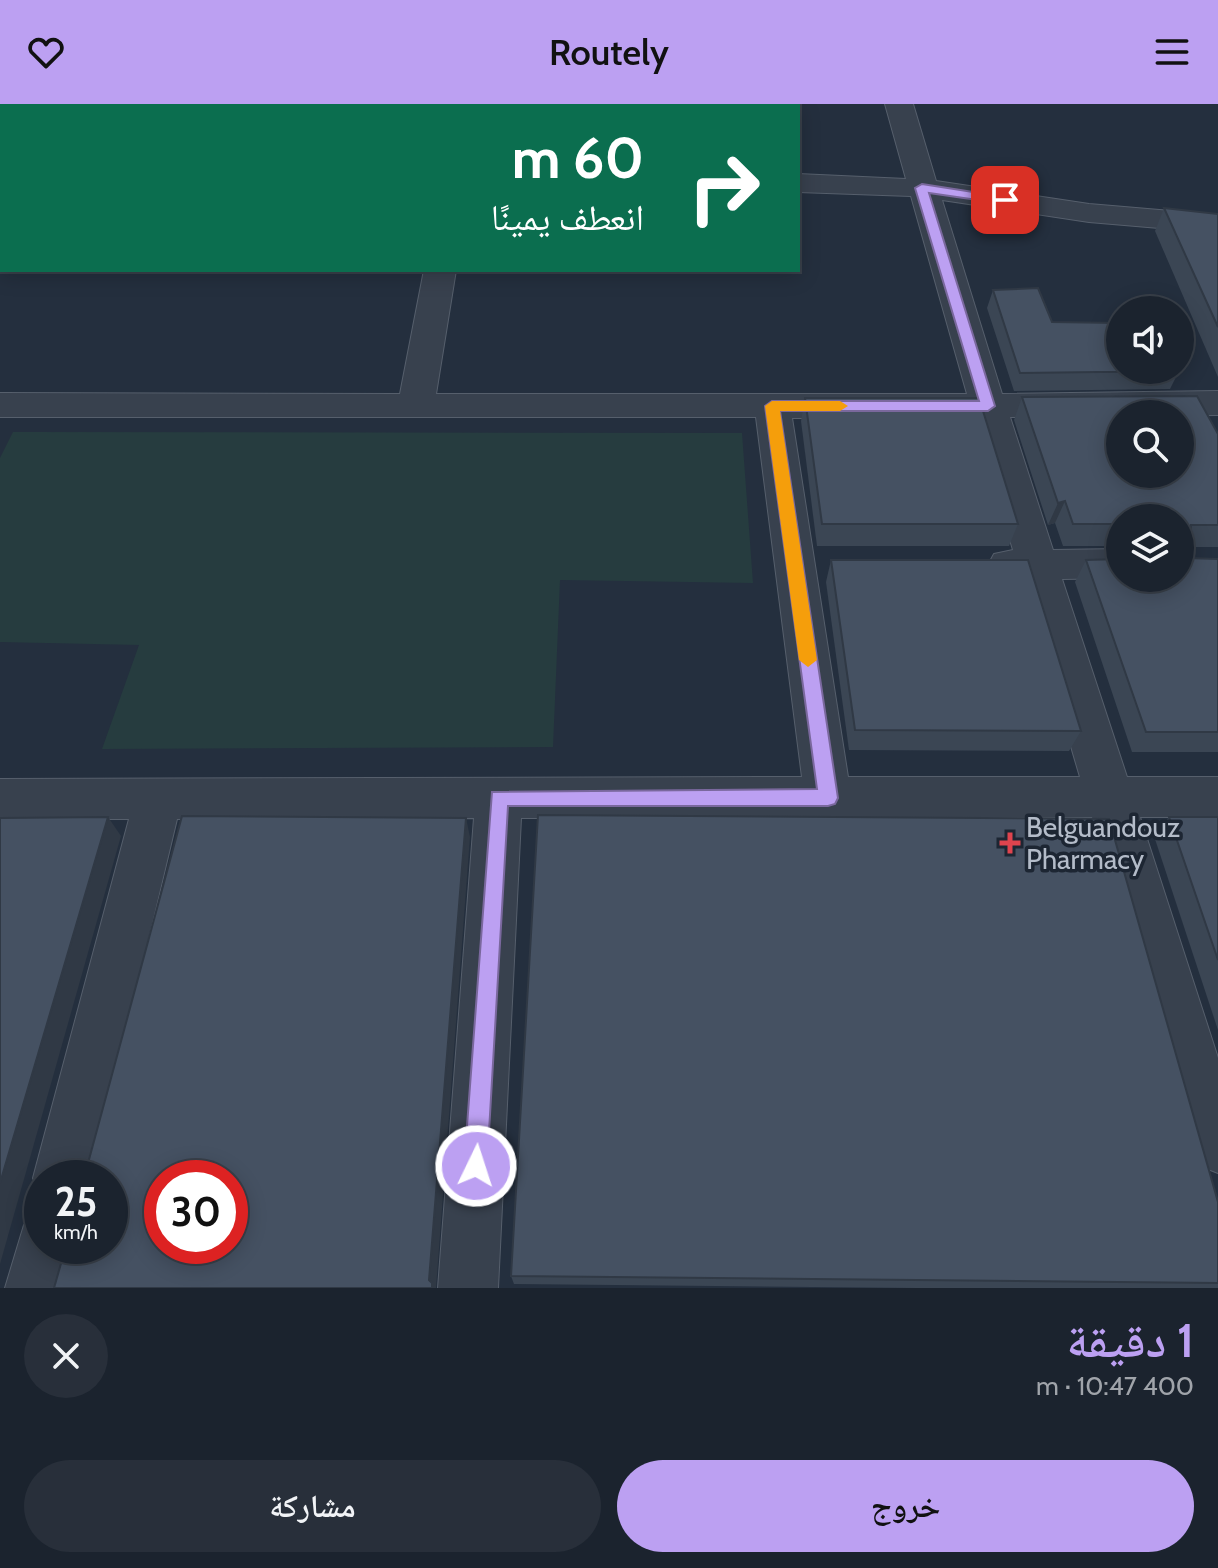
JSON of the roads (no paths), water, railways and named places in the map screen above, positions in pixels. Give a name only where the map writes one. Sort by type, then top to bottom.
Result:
[{"type":"street","points":[[899,104],[988,406],[1218,1145]]},
{"type":"street","points":[[800,183],[922,188],[1089,213],[1218,224]]},
{"type":"street","points":[[416,405],[440,272]]},
{"type":"street","points":[[0,405],[988,406],[1218,403]]},
{"type":"street","points":[[772,406],[809,564],[828,798]]},
{"type":"street","points":[[976,564],[1106,564]]},
{"type":"street","points":[[0,799],[1218,797]]},
{"type":"street","points":[[468,1288],[499,798]]},
{"type":"street","points":[[67,1160],[158,799]]},
{"type":"street","points":[[35,1288],[41,1264]]},
{"type":"place","name":"Belguandouz Pharmacy","points":[[1010,843]]}]
